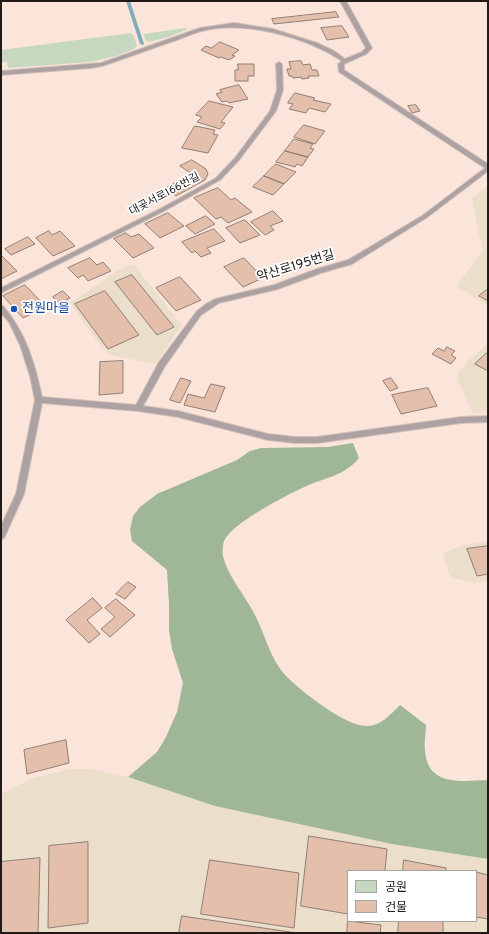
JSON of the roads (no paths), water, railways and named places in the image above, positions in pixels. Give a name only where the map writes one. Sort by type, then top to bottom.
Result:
[{"type":"lane","points":[[343,1],[369,48],[366,53],[344,60],[340,67],[344,74],[488,167]]},
{"type":"lane","points":[[1,73],[97,65],[202,29],[226,25],[246,26],[273,31],[315,44],[332,52],[344,60]]},
{"type":"lane","name":"대곶서로166번길","points":[[1,291],[205,188],[218,179],[237,159],[273,111],[280,90],[279,64]]},
{"type":"lane","name":"약산로195번길","points":[[138,408],[162,364],[199,313],[208,306],[217,301],[276,287],[319,271],[350,262],[424,217],[488,167]]},
{"type":"lane","points":[[1,308],[12,321],[24,345],[34,376],[39,400],[20,494],[1,535]]},
{"type":"lane","points":[[39,400],[138,408],[178,414],[268,437],[294,440],[318,440],[461,420],[488,418]]},
{"type":"waterway","points":[[128,1],[142,44]]},
{"type":"place","name":"전원마을","points":[[14,309]]}]
